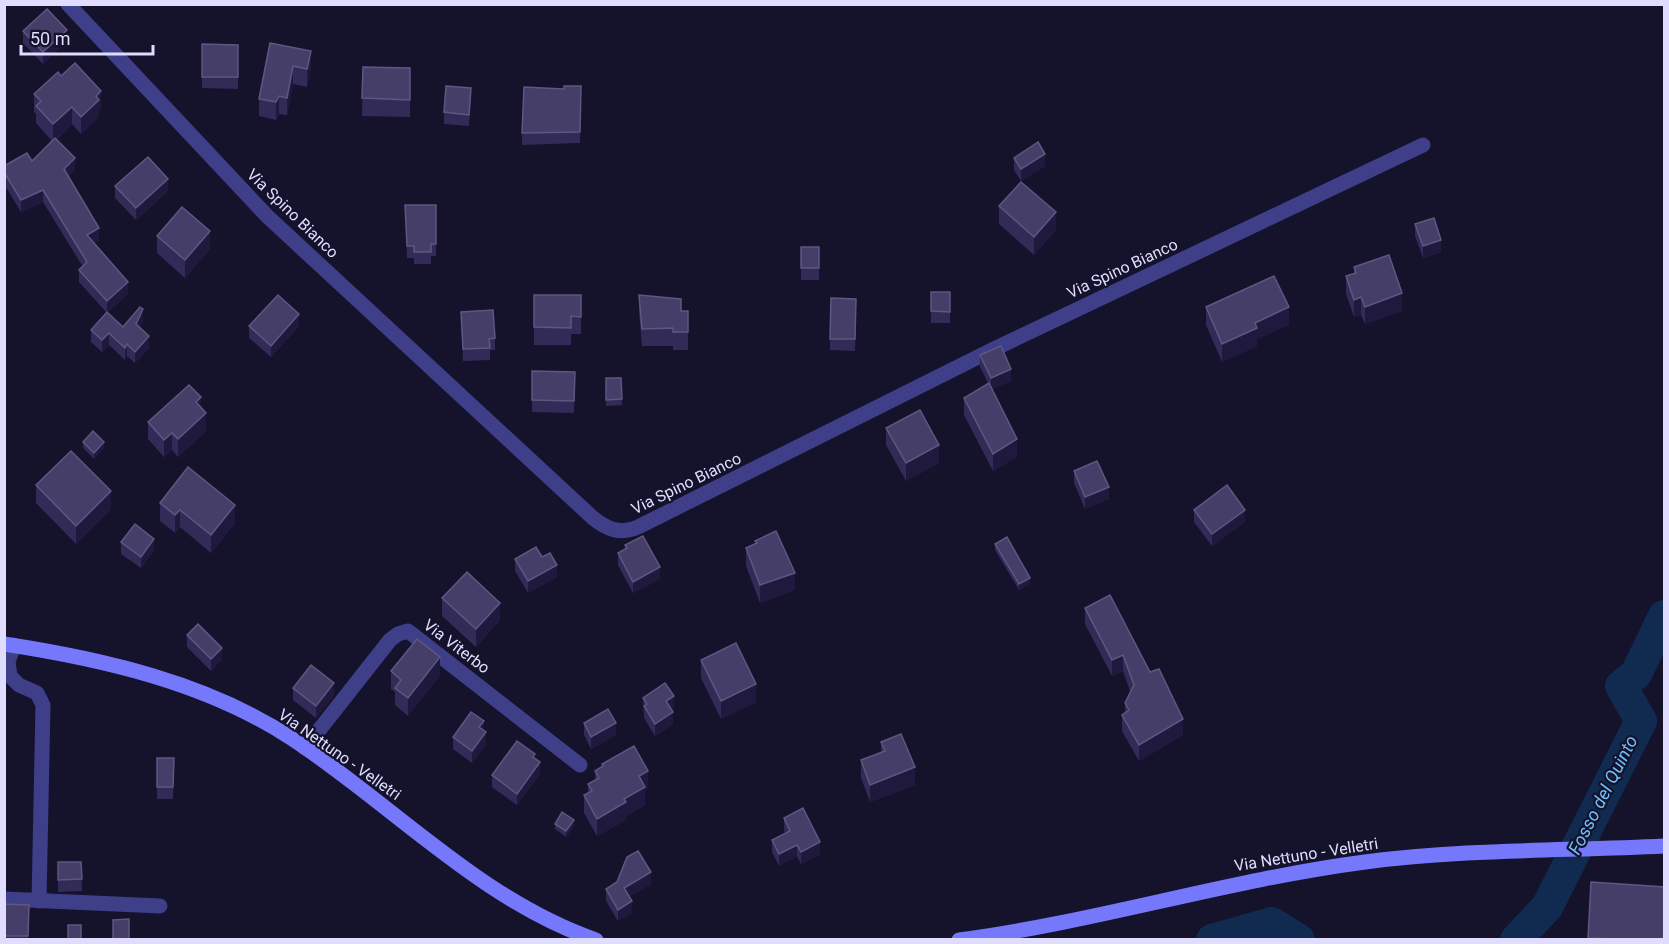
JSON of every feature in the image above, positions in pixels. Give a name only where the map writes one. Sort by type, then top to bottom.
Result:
[{"type":"main road","name":"Via Nettuno - Velletri","points":[[9,645],[105,665],[204,693],[249,714],[305,748],[505,896],[549,921],[596,939]]},
{"type":"main road","name":"Via Nettuno - Velletri","points":[[959,939],[1072,920],[1234,884],[1363,862],[1433,855],[1665,846]]},
{"type":"street","name":"Via Spino Bianco","points":[[68,4],[267,216],[593,518],[604,527],[622,531],[638,527],[994,349],[1423,145]]},
{"type":"street","name":"Via Viterbo","points":[[305,748],[390,640],[398,634],[408,632],[580,765]]},
{"type":"street","points":[[9,645],[10,676],[20,685],[37,693],[43,705],[39,901]]},
{"type":"street","points":[[4,899],[160,906]]},
{"type":"building","points":[[47,9],[67,30],[43,52],[23,31]]},
{"type":"building","points":[[270,43],[311,51],[307,69],[293,66],[287,98],[279,96],[276,102],[259,99]]},
{"type":"building","points":[[202,44],[238,45],[238,77],[202,77]]},
{"type":"building","points":[[75,63],[101,91],[96,96],[99,100],[81,117],[72,107],[53,124],[36,106],[41,101],[34,94],[58,72],[61,76]]},
{"type":"building","points":[[363,67],[410,68],[410,100],[362,98]]},
{"type":"building","points":[[446,86],[471,88],[469,115],[444,112]]},
{"type":"building","points":[[564,86],[581,86],[580,132],[522,133],[524,87],[564,89]]},
{"type":"building","points":[[55,138],[75,158],[64,169],[99,228],[87,235],[128,282],[107,301],[79,270],[87,262],[43,190],[21,200],[4,172],[4,166],[27,153],[32,161]]},
{"type":"building","points":[[1038,142],[1045,154],[1021,169],[1014,158]]},
{"type":"building","points":[[148,157],[168,179],[136,208],[115,186]]},
{"type":"building","points":[[1021,182],[1056,212],[1034,237],[999,206]]},
{"type":"building","points":[[405,205],[436,205],[436,244],[431,244],[431,252],[414,252],[414,246],[407,246]]},
{"type":"building","points":[[182,207],[210,231],[185,260],[157,236]]},
{"type":"building","points":[[1434,218],[1441,240],[1423,246],[1415,224]]},
{"type":"building","points":[[801,247],[819,247],[819,268],[801,268]]},
{"type":"building","points":[[1389,255],[1402,293],[1365,307],[1361,297],[1354,300],[1346,276],[1356,273],[1354,267]]},
{"type":"building","points":[[1274,276],[1289,307],[1255,323],[1257,328],[1222,344],[1206,307]]},
{"type":"building","points":[[931,292],[950,292],[950,312],[931,311]]},
{"type":"building","points":[[278,295],[299,314],[271,346],[249,326]]},
{"type":"building","points":[[534,295],[581,295],[581,317],[571,316],[571,328],[534,327]]},
{"type":"building","points":[[639,295],[681,299],[681,311],[688,311],[688,332],[673,332],[673,328],[642,329]]},
{"type":"building","points":[[831,298],[856,299],[855,339],[830,339]]},
{"type":"building","points":[[140,307],[143,309],[136,324],[149,336],[135,352],[127,344],[125,348],[109,333],[102,340],[91,330],[107,312],[123,327]]},
{"type":"building","points":[[493,310],[495,338],[489,339],[490,348],[463,349],[461,312]]},
{"type":"building","points":[[1001,346],[1011,369],[991,378],[980,355]]},
{"type":"building","points":[[532,371],[575,372],[574,401],[532,400]]},
{"type":"building","points":[[606,378],[621,378],[622,399],[606,400]]},
{"type":"building","points":[[989,383],[1017,439],[993,454],[964,398]]},
{"type":"building","points":[[189,385],[201,397],[196,402],[206,413],[178,439],[172,433],[164,440],[148,422]]},
{"type":"building","points":[[920,410],[939,445],[906,463],[886,428]]},
{"type":"building","points":[[93,431],[104,442],[94,453],[83,442]]},
{"type":"building","points":[[71,451],[111,491],[76,526],[36,485]]},
{"type":"building","points":[[1097,461],[1109,487],[1085,497],[1074,471]]},
{"type":"building","points":[[188,467],[235,505],[211,535],[180,510],[175,515],[160,503]]},
{"type":"building","points":[[1227,485],[1245,510],[1212,534],[1194,510]]},
{"type":"building","points":[[135,524],[154,539],[141,557],[121,542]]},
{"type":"building","points":[[776,531],[795,573],[760,585],[746,548]]},
{"type":"building","points":[[643,536],[660,567],[633,582],[618,553],[627,548],[625,545]]},
{"type":"building","points":[[1007,537],[1030,578],[1019,584],[995,544]]},
{"type":"building","points":[[536,547],[542,557],[550,553],[557,565],[528,581],[515,559]]},
{"type":"building","points":[[467,572],[500,603],[476,629],[442,598]]},
{"type":"building","points":[[1110,595],[1150,672],[1159,669],[1183,719],[1139,745],[1122,715],[1129,710],[1125,703],[1134,685],[1123,655],[1112,660],[1085,608]]},
{"type":"building","points":[[198,624],[222,648],[211,659],[187,635]]},
{"type":"building","points":[[417,639],[440,657],[408,698],[395,688],[401,680],[391,671]]},
{"type":"building","points":[[736,643],[756,684],[721,701],[701,660]]},
{"type":"building","points":[[311,665],[334,683],[316,706],[293,688]]},
{"type":"building","points":[[665,683],[674,696],[666,701],[673,712],[655,724],[644,706],[647,704],[643,698]]},
{"type":"building","points":[[608,709],[616,723],[591,737],[584,723]]},
{"type":"building","points":[[471,712],[484,721],[479,727],[486,732],[472,751],[453,737]]},
{"type":"building","points":[[901,734],[915,767],[870,785],[861,760],[885,751],[881,742]]},
{"type":"building","points":[[517,741],[535,754],[533,757],[540,762],[517,794],[492,775]]},
{"type":"building","points":[[634,746],[648,771],[639,776],[645,787],[624,799],[626,802],[597,819],[584,795],[592,791],[588,784],[599,778],[595,771],[603,766],[602,764]]},
{"type":"building","points":[[157,758],[174,758],[173,787],[157,787]]},
{"type":"building","points":[[803,808],[820,842],[801,852],[797,845],[779,854],[772,840],[790,831],[784,818]]},
{"type":"building","points":[[562,812],[574,820],[566,831],[555,824]]},
{"type":"building","points":[[638,851],[651,872],[624,888],[632,901],[618,910],[606,889],[617,882],[627,857]]},
{"type":"building","points":[[58,862],[81,862],[82,879],[58,880]]},
{"type":"building","points":[[1591,882],[1665,887],[1665,939],[1588,938]]},
{"type":"building","points":[[4,904],[29,905],[28,936],[4,936]]},
{"type":"building","points":[[129,919],[129,939],[113,939],[113,920]]},
{"type":"building","points":[[68,925],[81,925],[81,939],[68,939]]},
{"type":"waterway","name":"Fosso del Quinto","points":[[1516,940],[1547,907],[1641,721],[1621,686],[1636,674],[1664,616]]},
{"type":"waterway","name":"Fosso del Quinto","points":[[1212,940],[1272,923],[1299,940]]}]
